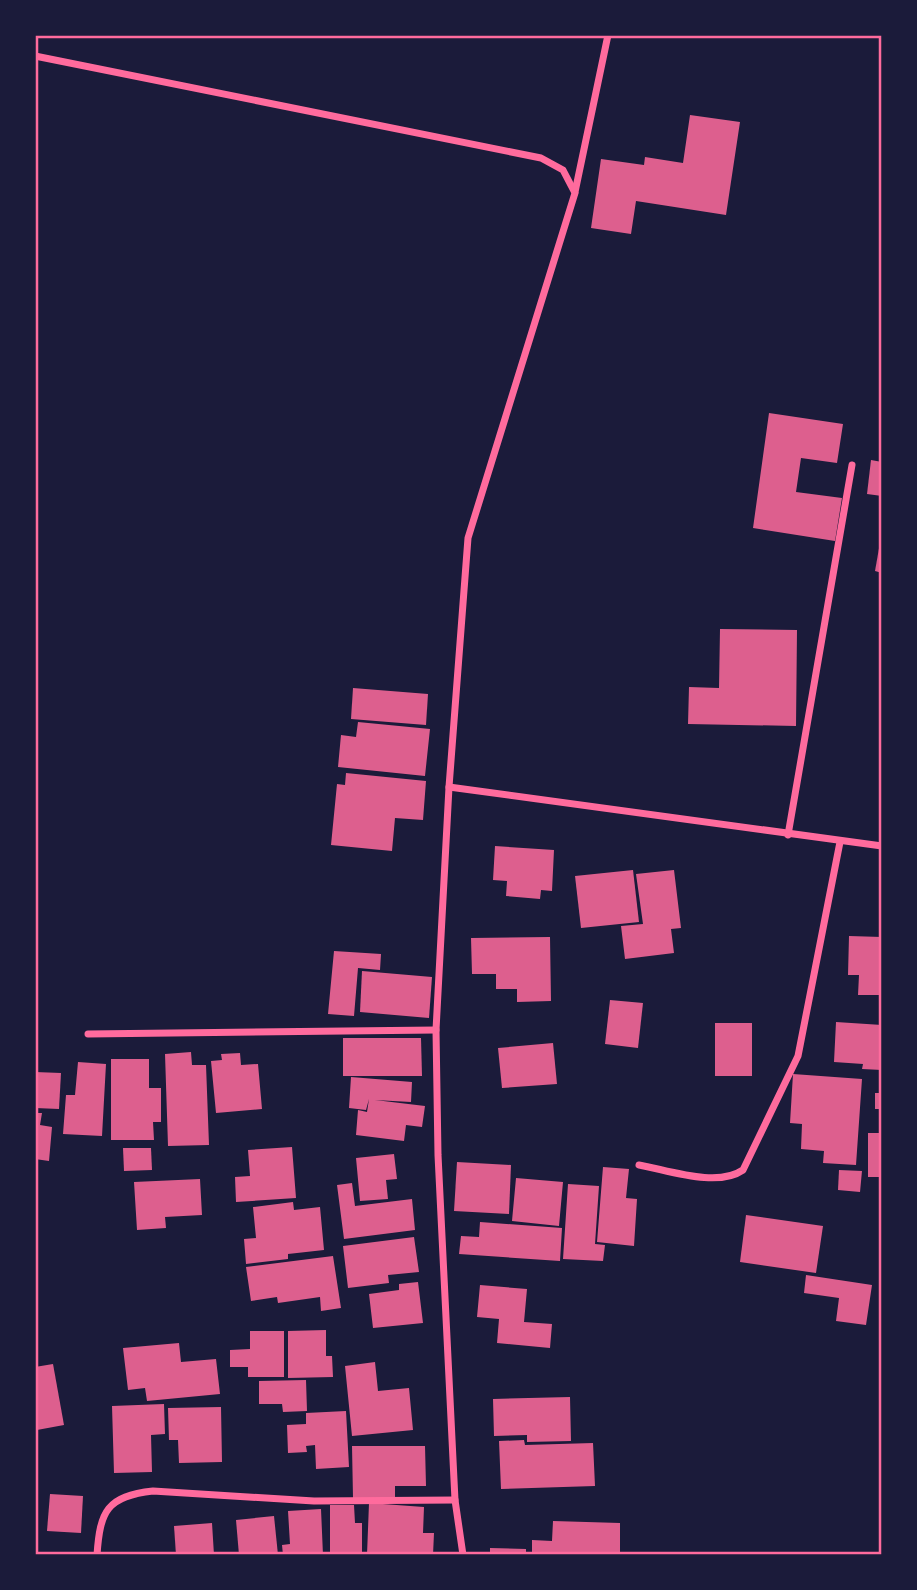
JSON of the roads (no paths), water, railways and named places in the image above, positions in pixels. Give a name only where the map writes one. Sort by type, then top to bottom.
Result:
[{"type":"street","points":[[463,1555],[455,1500],[438,1155],[436,1030],[449,787],[468,538],[575,193],[608,35]]},
{"type":"street","points":[[35,56],[541,158],[563,170],[575,193]]},
{"type":"street","points":[[788,835],[852,465]]},
{"type":"street","points":[[449,787],[882,846]]},
{"type":"street","points":[[639,1165],[715,1178],[731,1178],[743,1170],[798,1056],[839,842]]},
{"type":"street","points":[[88,1034],[436,1030]]},
{"type":"street","points":[[97,1555],[99,1528],[109,1505],[129,1494],[153,1491],[314,1501],[455,1500]]}]
